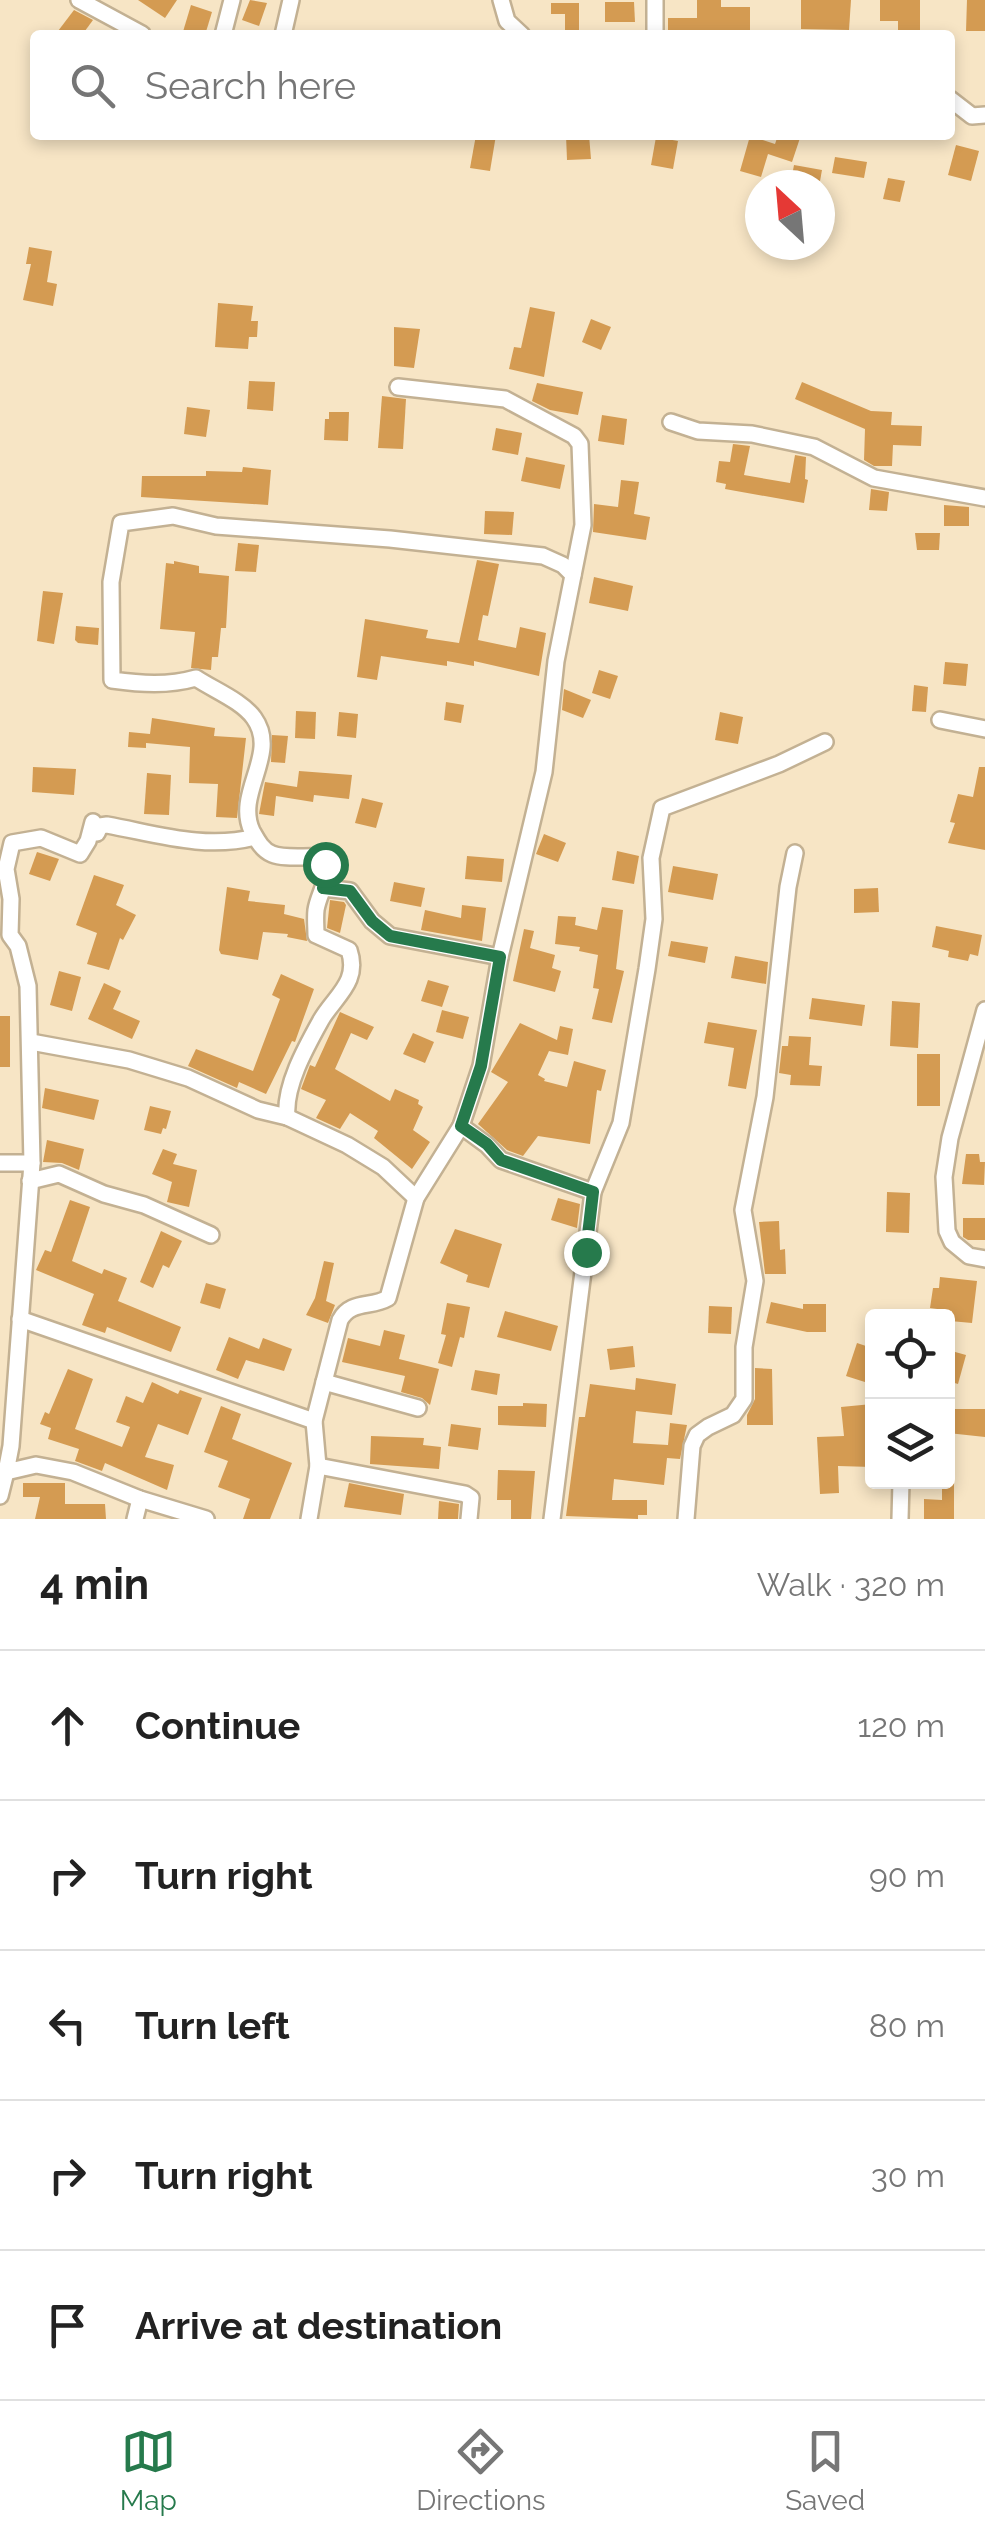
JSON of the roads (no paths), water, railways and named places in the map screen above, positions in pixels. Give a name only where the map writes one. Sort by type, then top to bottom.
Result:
[{"type":"street","points":[[79,0],[135,30]]},
{"type":"street","points":[[224,30],[232,0]]},
{"type":"street","points":[[285,30],[291,0]]},
{"type":"street","points":[[500,0],[507,21],[517,30]]},
{"type":"street","points":[[655,0],[656,30]]},
{"type":"street","points":[[955,103],[972,116],[985,115]]},
{"type":"street","points":[[309,1519],[318,1466],[314,1421],[345,1312],[388,1298],[416,1198],[461,1126],[481,1066],[500,957],[544,772],[556,661],[584,525],[580,444],[574,436],[505,399],[398,386]]},
{"type":"street","points":[[671,422],[698,431],[752,434],[814,447],[874,478],[985,498]]},
{"type":"street","points":[[287,1117],[285,1101],[315,1033],[352,974],[353,962],[349,950],[316,935],[316,910],[327,877],[325,864],[318,857],[276,856],[263,849],[254,836],[246,807],[263,744],[253,717],[196,678],[178,683],[139,684],[112,680],[111,582],[121,523],[173,516],[216,526],[524,554],[554,560],[573,574]]},
{"type":"street","points":[[940,720],[985,729]]},
{"type":"street","points":[[552,1519],[593,1192],[616,1142],[628,1093],[654,919],[651,858],[662,808],[779,764],[825,742]]},
{"type":"street","points":[[0,1496],[11,1446],[32,1163],[28,986],[18,946],[10,935],[11,899],[6,869],[12,843],[40,838],[80,854],[93,822],[97,833],[100,826],[107,825],[200,844],[234,842],[254,836]]},
{"type":"street","points":[[686,1519],[692,1446],[708,1427],[733,1416],[744,1399],[744,1347],[755,1281],[743,1210],[765,1096],[795,852]]},
{"type":"street","points":[[323,888],[350,891],[372,921],[398,939],[500,957]]},
{"type":"street","points":[[985,1010],[950,1138],[944,1177],[947,1230],[952,1242],[969,1256],[985,1258]]},
{"type":"street","points":[[32,1042],[129,1060],[188,1078],[258,1110],[287,1117],[383,1166],[416,1198]]},
{"type":"street","points":[[461,1126],[487,1144],[501,1160],[593,1192]]},
{"type":"street","points":[[0,1163],[32,1163]]},
{"type":"street","points":[[30,1181],[59,1174],[211,1235]]},
{"type":"street","points":[[20,1319],[314,1421]]},
{"type":"street","points":[[324,1382],[418,1408]]},
{"type":"street","points":[[6,1472],[36,1465],[74,1472],[206,1519]]},
{"type":"street","points":[[318,1466],[466,1494],[471,1498],[469,1519]]},
{"type":"street","points":[[900,1519],[901,1489]]},
{"type":"street","points":[[134,1519],[140,1498]]}]
